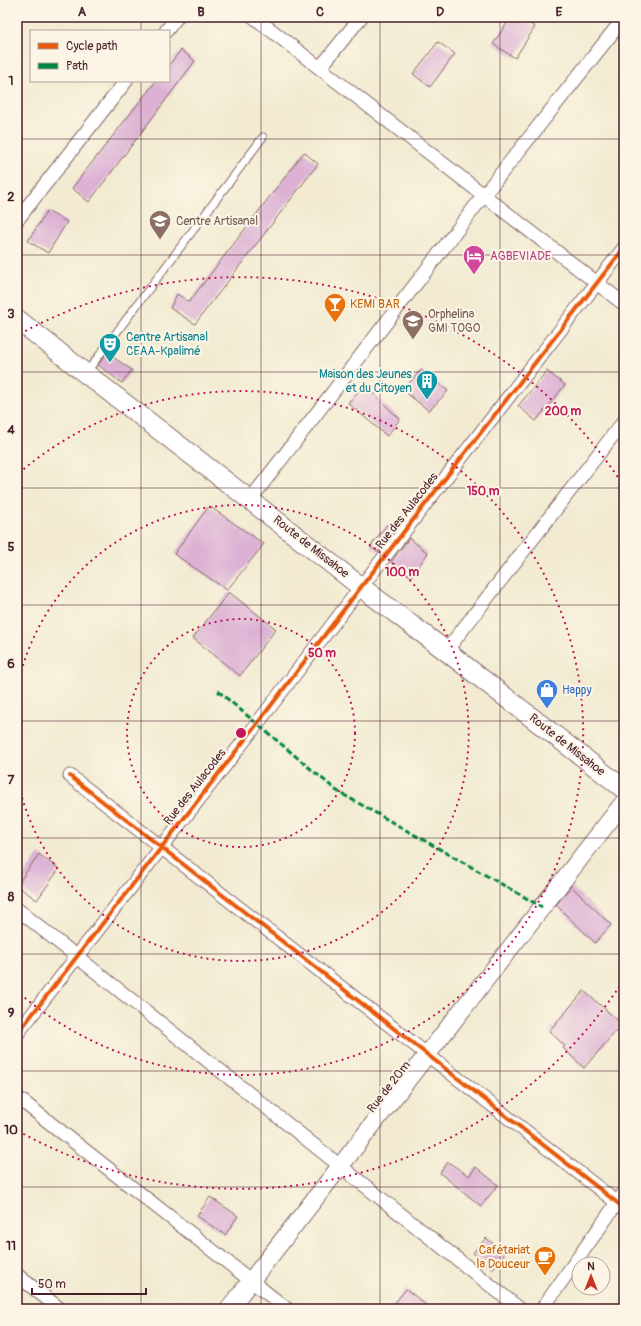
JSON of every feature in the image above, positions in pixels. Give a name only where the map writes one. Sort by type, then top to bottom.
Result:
[{"type":"main road","name":"Route de Missahoe","points":[[17,319],[624,790]]},
{"type":"street","points":[[167,30],[177,17]]},
{"type":"street","points":[[254,17],[624,304]]},
{"type":"street","points":[[320,68],[362,17]]},
{"type":"street","points":[[250,500],[484,196],[624,18]]},
{"type":"street","points":[[17,220],[125,82]]},
{"type":"street","name":"Rue des Aulacodes","points":[[17,1034],[624,248]]},
{"type":"street","points":[[446,651],[624,421]]},
{"type":"street","points":[[70,776],[427,1055],[622,1202],[542,1309]]},
{"type":"street","name":"Rue de 20m","points":[[229,1309],[624,802]]},
{"type":"street","points":[[17,909],[520,1309]]},
{"type":"street","points":[[17,1097],[287,1309]]},
{"type":"street","points":[[17,1275],[60,1309]]},
{"type":"lane","points":[[85,373],[263,137]]},
{"type":"building","points":[[511,17],[519,17],[535,27],[515,58],[493,44]]},
{"type":"building","points":[[438,42],[455,54],[430,87],[413,74]]},
{"type":"building","points":[[181,50],[195,61],[89,202],[72,188],[155,82],[170,82],[170,64]]},
{"type":"building","points":[[304,152],[318,164],[195,324],[170,308],[177,294],[189,302]]},
{"type":"building","points":[[47,211],[67,222],[48,253],[28,241]]},
{"type":"building","name":"Centre Artisanal CEAA-Kpalimé","points":[[107,353],[132,370],[122,383],[98,365]]},
{"type":"building","name":"Maison des Jeunes et du Citoyen","points":[[421,370],[448,391],[429,411],[403,390]]},
{"type":"building","points":[[547,371],[565,385],[536,421],[518,406]]},
{"type":"building","points":[[364,385],[400,419],[387,436],[348,403]]},
{"type":"building","points":[[209,506],[264,544],[227,590],[174,554]]},
{"type":"building","points":[[389,522],[397,528],[378,552],[370,547]]},
{"type":"building","points":[[409,538],[428,553],[411,577],[391,562]]},
{"type":"building","points":[[229,592],[276,629],[240,676],[193,638]]},
{"type":"building","points":[[39,854],[59,869],[37,900],[17,885]]},
{"type":"building","points":[[571,886],[611,925],[595,943],[556,905]]},
{"type":"building","points":[[584,991],[622,1024],[584,1068],[563,1048],[565,1046],[549,1031]]},
{"type":"building","points":[[448,1162],[469,1176],[476,1167],[498,1185],[481,1206],[440,1173]]},
{"type":"building","points":[[210,1197],[238,1216],[225,1235],[197,1216]]},
{"type":"building","points":[[486,1238],[505,1253],[493,1269],[473,1253]]},
{"type":"building","points":[[406,1289],[431,1309],[390,1309]]},
{"type":"marked path","points":[[218,691],[337,791],[542,907]]},
{"type":"cycle path","points":[[17,1034],[624,248]]},
{"type":"cycle path","points":[[70,776],[624,1208]]},
{"type":"place","name":"Centre Artisanal","points":[[160,240]]},
{"type":"place","name":"AGBEVIADE","points":[[474,276]]},
{"type":"place","name":"KEMI BAR","points":[[335,324]]},
{"type":"place","name":"Orphelina GMI TOGO","points":[[413,340]]},
{"type":"place","name":"Centre Artisanal CEAA-Kpalimé","points":[[110,364]]},
{"type":"place","name":"Maison des Jeunes et du Citoyen","points":[[427,400]]},
{"type":"place","name":"Happy","points":[[547,710]]},
{"type":"place","name":"Cafétariat la Douceur","points":[[545,1276]]}]
